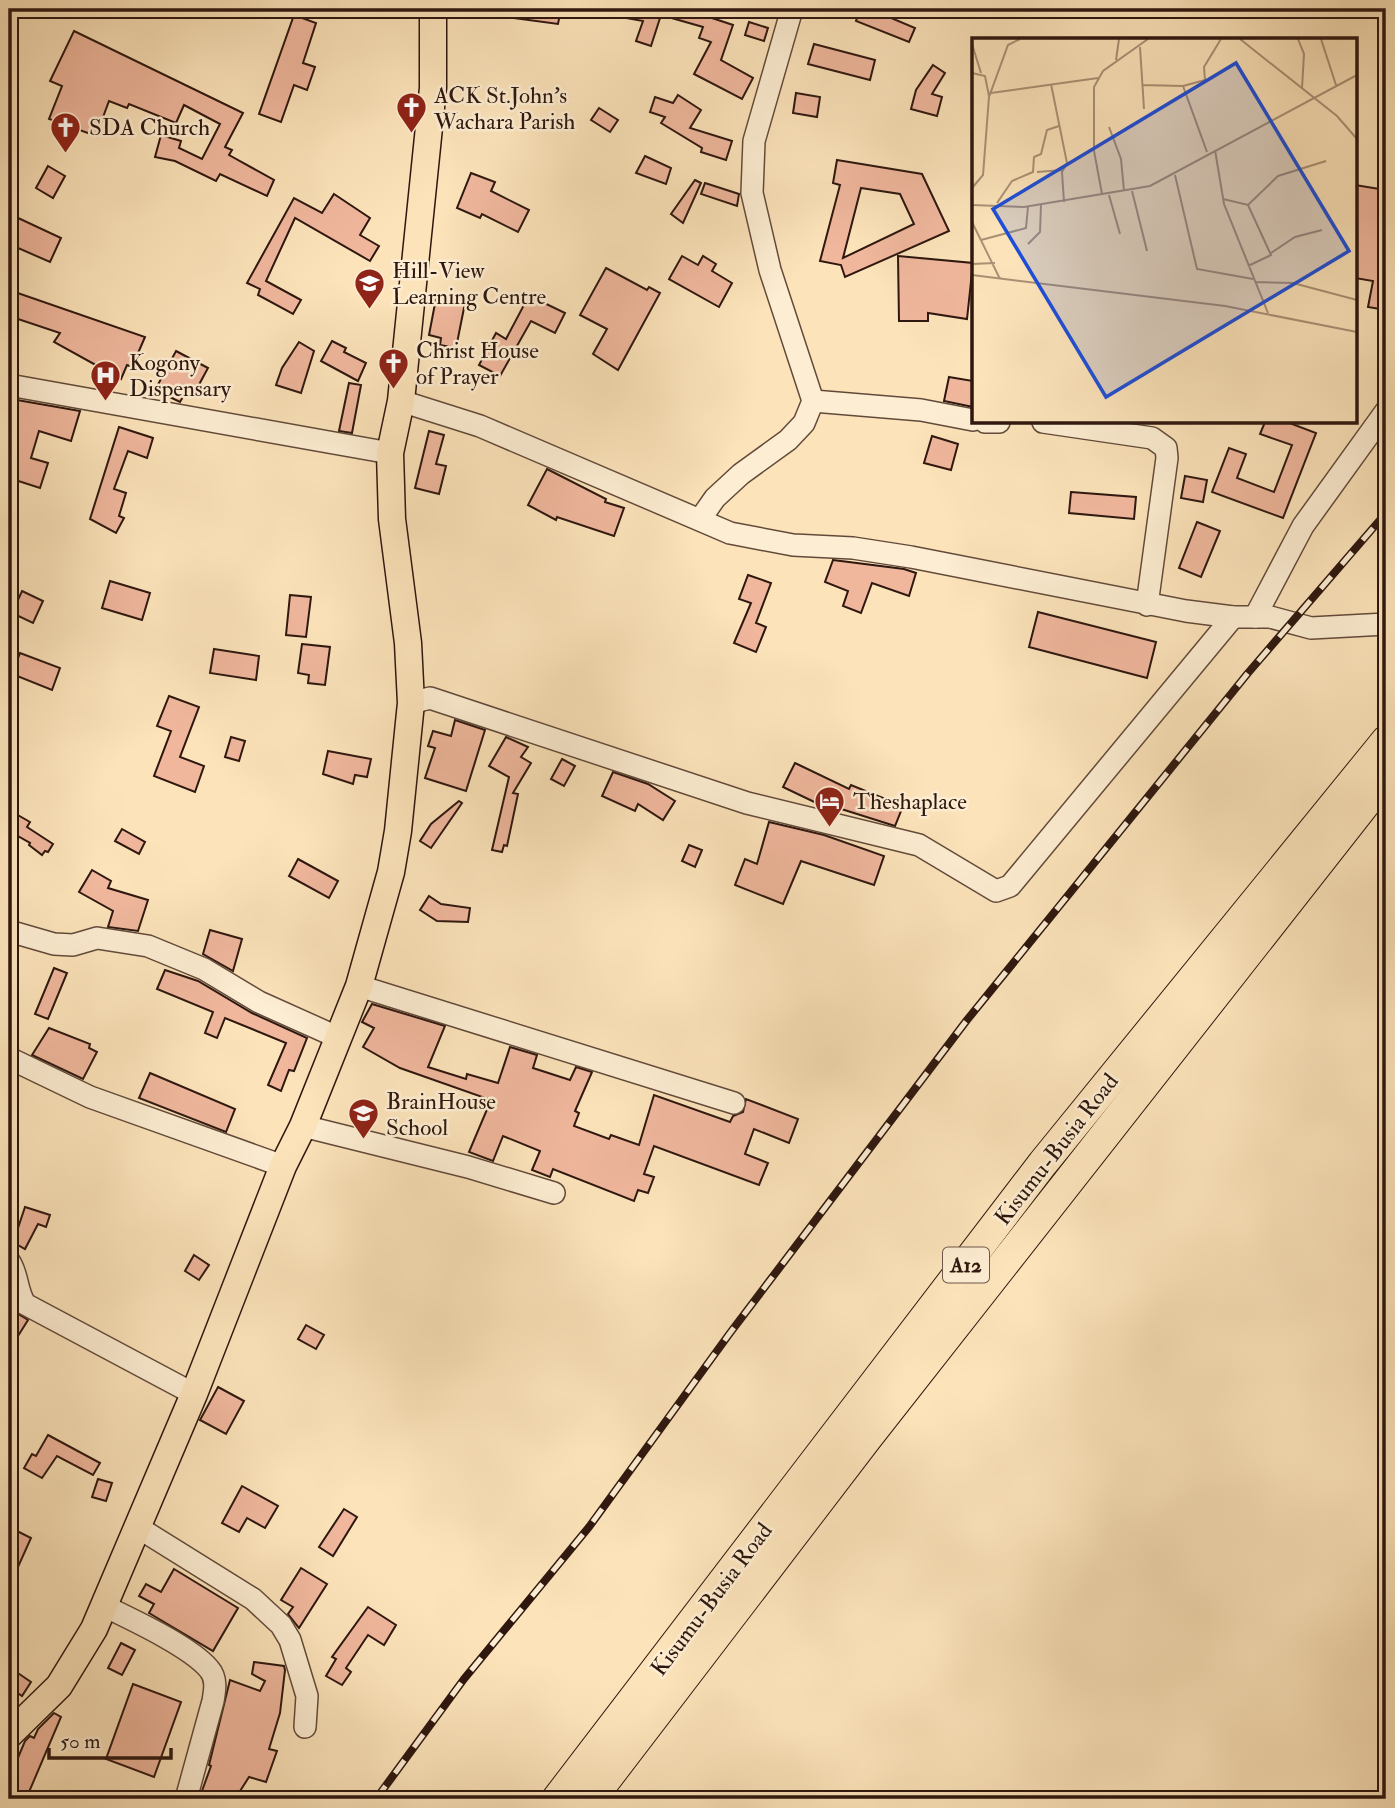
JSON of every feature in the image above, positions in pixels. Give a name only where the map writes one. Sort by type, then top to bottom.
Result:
[{"type":"highway","name":"Kisumu-Busia Road","points":[[557,1799],[1043,1163],[1386,741]]},
{"type":"highway","name":"Kisumu-Busia Road","points":[[591,1799],[867,1438],[1386,777]]},
{"type":"main road","points":[[9,1735],[59,1685],[94,1629],[139,1528],[283,1166],[303,1126],[359,986],[391,872],[411,703],[408,643],[392,519],[390,453],[401,401],[433,88],[433,9]]},
{"type":"street","points":[[701,518],[715,498],[741,474],[788,440],[810,414],[813,401],[770,270],[752,193],[754,141],[792,9]]},
{"type":"street","points":[[9,385],[390,453]]},
{"type":"street","points":[[401,401],[480,426],[569,466],[701,518],[730,533],[793,545],[853,548],[911,557],[1147,605],[1244,617],[1270,617],[1311,628],[1386,624]]},
{"type":"street","points":[[813,401],[921,410],[972,420]]},
{"type":"street","points":[[411,703],[430,698],[747,803],[919,845],[996,891],[1010,886],[1244,617],[1303,526],[1386,411]]},
{"type":"street","points":[[1071,424],[1154,430],[1163,444],[1167,458],[1147,605]]},
{"type":"street","points":[[9,931],[54,944],[73,945],[97,938],[148,946],[204,970],[259,1002],[337,1038]]},
{"type":"street","points":[[359,986],[734,1103]]},
{"type":"street","points":[[9,1058],[90,1097],[283,1166]]},
{"type":"street","points":[[303,1126],[468,1167],[554,1193]]},
{"type":"street","points":[[9,1261],[15,1271],[19,1295],[25,1304],[194,1394]]},
{"type":"street","points":[[9,1315],[19,1295]]},
{"type":"street","points":[[139,1528],[253,1599],[281,1625],[290,1640],[307,1696],[304,1727]]},
{"type":"street","points":[[104,1606],[197,1657],[211,1670],[215,1688],[214,1701],[186,1799]]},
{"type":"building","points":[[508,9],[561,9],[558,24],[507,17]]},
{"type":"building","points":[[616,9],[698,9],[697,13],[733,25],[721,60],[753,78],[742,99],[694,74],[711,42],[699,38],[703,27],[661,15],[651,46],[636,41],[643,21],[615,16]]},
{"type":"building","points":[[860,9],[887,9],[884,15],[915,28],[909,42],[856,21]]},
{"type":"building","points":[[294,15],[316,23],[303,63],[315,67],[307,90],[294,85],[281,122],[259,114]]},
{"type":"building","points":[[749,22],[768,28],[764,41],[745,35]]},
{"type":"building","points":[[74,31],[243,113],[225,147],[232,150],[229,155],[274,180],[267,196],[220,174],[216,181],[175,161],[155,157],[161,135],[181,141],[179,148],[202,159],[220,124],[184,105],[176,123],[129,104],[127,108],[109,101],[96,136],[49,119],[62,86],[50,81]]},
{"type":"building","points":[[814,44],[875,60],[870,80],[808,64]]},
{"type":"building","points":[[933,65],[945,73],[932,94],[942,97],[937,116],[911,109],[916,90]]},
{"type":"building","points":[[796,93],[820,97],[817,117],[793,113]]},
{"type":"building","points":[[678,95],[701,110],[690,128],[732,141],[726,160],[701,152],[702,148],[661,123],[665,117],[650,112],[655,97],[673,103]]},
{"type":"building","points":[[599,108],[618,120],[610,132],[591,120]]},
{"type":"building","points":[[645,156],[671,168],[666,184],[636,173]]},
{"type":"building","points":[[837,160],[922,174],[949,231],[845,277],[841,265],[820,261],[840,185],[833,183]],"holes":[[[861,188],[900,194],[914,224],[843,258]]]},
{"type":"building","points":[[48,166],[65,176],[53,198],[36,188]]},
{"type":"building","points":[[471,173],[495,182],[491,191],[529,210],[518,232],[482,214],[480,218],[457,208]]},
{"type":"building","points":[[695,180],[701,183],[683,223],[671,214]]},
{"type":"building","points":[[705,183],[739,194],[737,206],[701,194]]},
{"type":"building","points":[[1356,185],[1386,190],[1386,310],[1368,307],[1373,281],[1356,278]]},
{"type":"building","points":[[334,194],[370,218],[360,235],[379,246],[370,261],[295,218],[266,281],[301,300],[293,314],[258,295],[260,289],[247,283],[294,198],[322,213]]},
{"type":"building","points":[[16,217],[61,238],[50,262],[9,244],[9,234]]},
{"type":"building","points":[[682,256],[698,265],[703,256],[716,264],[712,271],[732,283],[719,307],[669,279]]},
{"type":"building","points":[[898,256],[972,263],[967,319],[928,313],[928,321],[899,321]]},
{"type":"building","points":[[606,268],[647,290],[649,287],[660,293],[618,370],[593,354],[607,329],[580,315]]},
{"type":"building","points":[[9,290],[145,337],[132,367],[127,365],[121,379],[54,342],[60,333],[9,316]]},
{"type":"building","points":[[437,293],[466,298],[456,348],[440,345],[441,338],[429,335]]},
{"type":"building","points":[[536,299],[565,313],[555,333],[531,321],[500,376],[479,365],[496,333],[506,339],[525,303]]},
{"type":"building","points":[[332,341],[346,348],[344,352],[366,363],[358,381],[321,361]]},
{"type":"building","points":[[299,342],[314,351],[301,393],[276,385],[282,368]]},
{"type":"building","points":[[176,351],[208,368],[195,392],[188,388],[180,402],[155,390]]},
{"type":"building","points":[[949,377],[972,381],[972,407],[944,401]]},
{"type":"building","points":[[349,383],[361,385],[352,433],[339,431]]},
{"type":"building","points":[[17,400],[80,411],[71,441],[39,431],[31,458],[48,463],[40,488],[9,478],[9,427]]},
{"type":"building","points":[[1264,424],[1292,424],[1316,433],[1283,518],[1212,492],[1229,448],[1246,454],[1237,478],[1274,492],[1292,445],[1260,434]]},
{"type":"building","points":[[119,427],[153,438],[147,458],[128,451],[114,489],[126,493],[119,516],[124,518],[116,533],[90,519]]},
{"type":"building","points":[[429,431],[444,435],[436,464],[446,466],[439,494],[415,488]]},
{"type":"building","points":[[932,436],[958,444],[951,470],[924,463]]},
{"type":"building","points":[[547,469],[606,499],[605,502],[624,508],[614,536],[557,517],[556,520],[528,505]]},
{"type":"building","points":[[1185,476],[1207,480],[1203,502],[1181,498]]},
{"type":"building","points":[[1071,492],[1136,497],[1134,519],[1069,513]]},
{"type":"building","points":[[1197,522],[1220,531],[1201,577],[1179,568]]},
{"type":"building","points":[[833,560],[916,573],[909,596],[872,583],[861,613],[843,606],[848,591],[825,582]]},
{"type":"building","points":[[748,575],[771,583],[756,623],[766,627],[756,652],[734,643],[751,603],[739,599]]},
{"type":"building","points":[[110,581],[150,593],[142,620],[102,608]]},
{"type":"building","points":[[22,591],[43,601],[33,623],[12,613]]},
{"type":"building","points":[[290,595],[311,597],[306,637],[286,635]]},
{"type":"building","points":[[1038,612],[1156,642],[1147,678],[1029,647]]},
{"type":"building","points":[[302,644],[330,647],[325,685],[308,683],[309,675],[298,673]]},
{"type":"building","points":[[214,649],[259,656],[256,680],[210,673]]},
{"type":"building","points":[[20,653],[60,668],[52,690],[12,674]]},
{"type":"building","points":[[169,696],[199,707],[180,757],[204,766],[195,792],[154,776],[171,731],[157,726]]},
{"type":"building","points":[[455,720],[485,730],[466,791],[425,778],[435,748],[428,746],[433,731],[451,736]]},
{"type":"building","points":[[231,737],[245,741],[239,761],[225,757]]},
{"type":"building","points":[[506,737],[528,747],[521,757],[531,763],[513,793],[518,794],[507,846],[504,845],[502,852],[492,850],[509,777],[489,766]]},
{"type":"building","points":[[328,751],[371,759],[367,777],[355,775],[353,784],[323,774]]},
{"type":"building","points":[[562,759],[575,766],[564,786],[551,779]]},
{"type":"building","points":[[795,763],[849,789],[851,785],[903,806],[895,826],[835,807],[833,811],[783,787]]},
{"type":"building","points":[[613,772],[648,784],[675,801],[663,820],[638,804],[635,811],[602,796]]},
{"type":"building","points":[[459,801],[462,803],[431,848],[420,841],[431,824]]},
{"type":"building","points":[[9,810],[30,822],[27,827],[53,844],[48,852],[45,851],[42,855],[29,845],[30,843],[9,831]]},
{"type":"building","points":[[769,822],[824,835],[884,856],[874,885],[801,861],[783,904],[735,885],[745,859],[757,864]]},
{"type":"building","points":[[122,829],[145,842],[139,854],[115,841]]},
{"type":"building","points":[[689,845],[702,850],[695,867],[682,861]]},
{"type":"building","points":[[298,859],[338,881],[329,898],[289,876]]},
{"type":"building","points":[[92,870],[111,881],[108,888],[148,900],[138,931],[108,927],[113,911],[79,892]]},
{"type":"building","points":[[429,896],[441,904],[470,908],[468,922],[437,921],[420,910]]},
{"type":"building","points":[[210,930],[242,939],[233,971],[203,954]]},
{"type":"building","points":[[54,968],[67,973],[48,1019],[35,1014]]},
{"type":"building","points":[[165,970],[198,981],[252,1013],[307,1038],[294,1071],[289,1070],[281,1091],[268,1085],[286,1043],[225,1018],[217,1038],[205,1033],[213,1012],[157,989]]},
{"type":"building","points":[[372,1004],[445,1026],[428,1067],[466,1079],[467,1074],[498,1083],[510,1047],[537,1055],[533,1068],[570,1080],[576,1067],[592,1072],[575,1111],[579,1113],[574,1126],[609,1139],[611,1135],[639,1145],[654,1095],[730,1122],[733,1116],[743,1112],[746,1099],[798,1119],[789,1143],[754,1129],[745,1154],[768,1163],[759,1185],[654,1146],[644,1174],[654,1177],[648,1193],[638,1190],[634,1201],[553,1169],[550,1177],[532,1170],[540,1151],[503,1136],[493,1161],[469,1152],[491,1100],[400,1068],[363,1047],[374,1028],[362,1022]]},
{"type":"building","points":[[49,1028],[90,1044],[89,1048],[97,1052],[83,1079],[32,1055]]},
{"type":"building","points":[[150,1073],[235,1109],[226,1132],[139,1098]]},
{"type":"building","points":[[25,1207],[50,1215],[46,1227],[38,1224],[25,1249],[9,1240],[9,1227],[17,1231]]},
{"type":"building","points":[[194,1255],[209,1265],[199,1280],[185,1271]]},
{"type":"building","points":[[15,1312],[28,1320],[18,1336],[9,1331],[9,1322]]},
{"type":"building","points":[[306,1325],[324,1335],[316,1349],[298,1339]]},
{"type":"building","points":[[218,1387],[244,1401],[226,1434],[200,1420]]},
{"type":"building","points":[[48,1435],[100,1463],[93,1475],[57,1456],[42,1478],[24,1468],[32,1454],[36,1456]]},
{"type":"building","points":[[98,1479],[112,1483],[106,1501],[92,1497]]},
{"type":"building","points":[[242,1486],[278,1506],[265,1528],[247,1518],[239,1532],[222,1523]]},
{"type":"building","points":[[344,1509],[357,1517],[333,1556],[319,1547]]},
{"type":"building","points":[[9,1527],[31,1538],[18,1567],[9,1563]]},
{"type":"building","points":[[301,1568],[327,1584],[299,1628],[288,1614],[293,1607],[281,1600]]},
{"type":"building","points":[[174,1569],[238,1608],[213,1651],[149,1613],[154,1604],[139,1596],[146,1584],[161,1592]]},
{"type":"building","points":[[368,1607],[396,1625],[384,1645],[368,1635],[346,1668],[351,1672],[342,1685],[326,1676],[336,1659],[332,1657]]},
{"type":"building","points":[[121,1643],[135,1650],[122,1675],[108,1668]]},
{"type":"building","points":[[254,1662],[284,1666],[280,1713],[269,1749],[277,1751],[266,1782],[249,1777],[235,1799],[214,1799],[202,1791],[211,1766],[209,1765],[230,1680],[260,1691],[265,1681],[252,1674]]},
{"type":"building","points":[[9,1667],[31,1682],[22,1696],[9,1687]]},
{"type":"building","points":[[133,1684],[181,1702],[154,1777],[106,1759]]},
{"type":"building","points":[[54,1713],[61,1717],[26,1799],[9,1799],[9,1779],[25,1741],[30,1736],[34,1738],[38,1729]]},
{"type":"railway","points":[[376,1799],[464,1679],[589,1527],[730,1333],[967,1020],[1248,673],[1386,513]]},
{"type":"place","name":"ACK St.John's Wachara Parish","points":[[411,135]]},
{"type":"place","name":"SDA Church","points":[[66,154]]},
{"type":"place","name":"Hill-View Learning Centre","points":[[369,310]]},
{"type":"place","name":"Christ House of Prayer","points":[[393,390]]},
{"type":"place","name":"Kogony Dispensary","points":[[106,402]]},
{"type":"place","name":"Theshaplace","points":[[830,828]]},
{"type":"place","name":"BrainHouse School","points":[[363,1141]]}]
